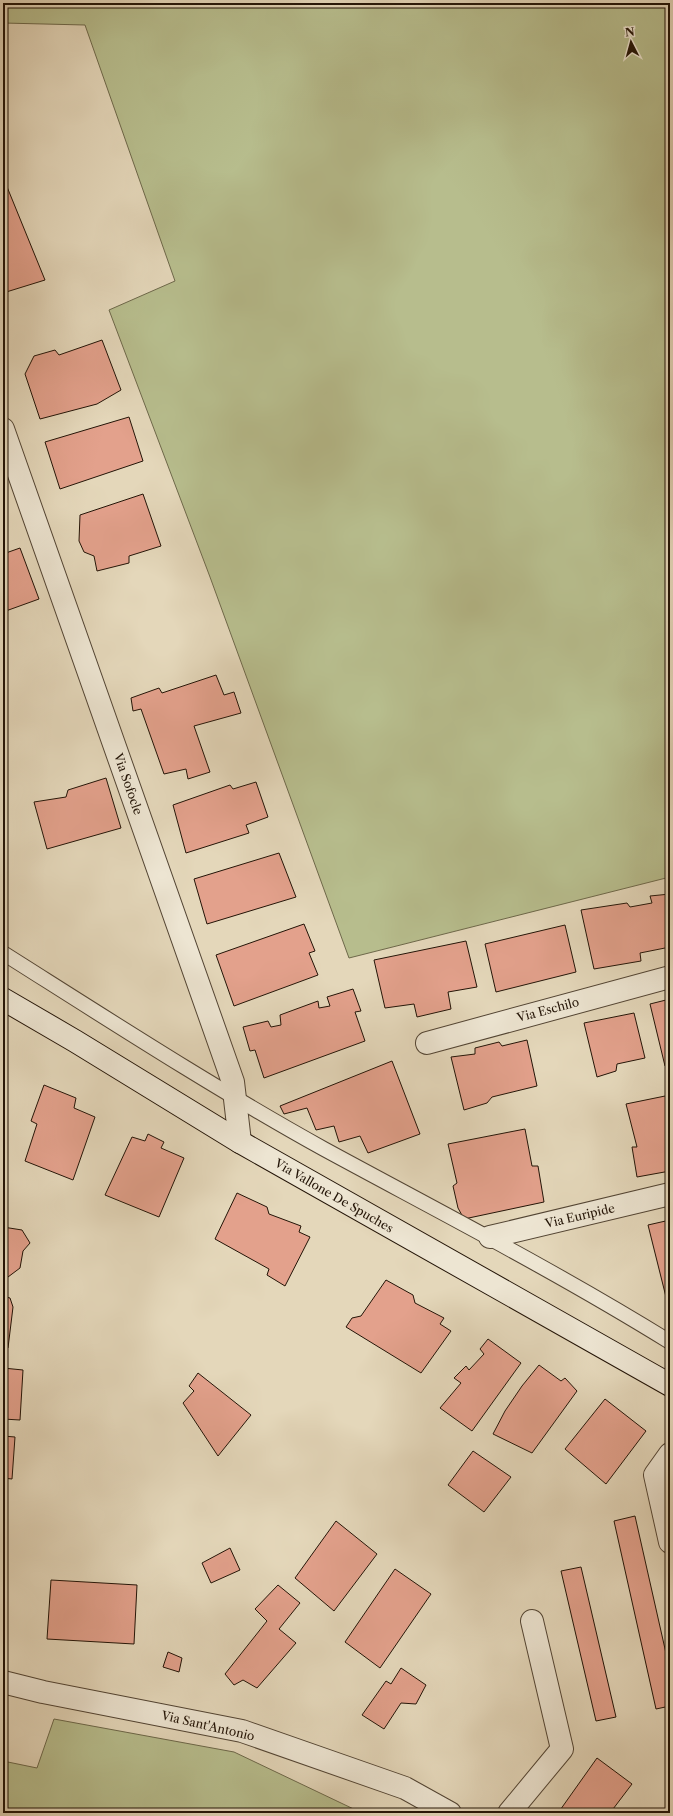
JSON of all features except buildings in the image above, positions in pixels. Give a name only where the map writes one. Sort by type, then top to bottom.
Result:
[{"type":"street","name":"Via Sofocle","points":[[3,429],[233,1082],[240,1142]]},
{"type":"street","name":"Via Eschilo","points":[[427,1042],[670,977]]},
{"type":"street","name":"Via Vallone De Spuches","points":[[3,999],[75,1041],[240,1142],[670,1385]]},
{"type":"street","name":"Via Euripide","points":[[490,1237],[670,1194]]},
{"type":"street","points":[[670,1454],[655,1475],[670,1542]]},
{"type":"street","points":[[510,1813],[562,1749],[532,1621]]},
{"type":"street","name":"Via Sant'Antonio","points":[[3,1682],[43,1692],[242,1731],[405,1788],[450,1813]]},
{"type":"lane","points":[[3,952],[155,1050],[235,1097],[324,1148],[490,1237],[609,1304],[670,1342]]},
{"type":"green space","points":[[3,3],[670,3],[670,877],[349,958],[210,577],[109,310],[175,281],[85,25],[3,23]]},
{"type":"green space","points":[[54,1719],[234,1752],[362,1813],[3,1813],[3,1761],[37,1768]]}]
